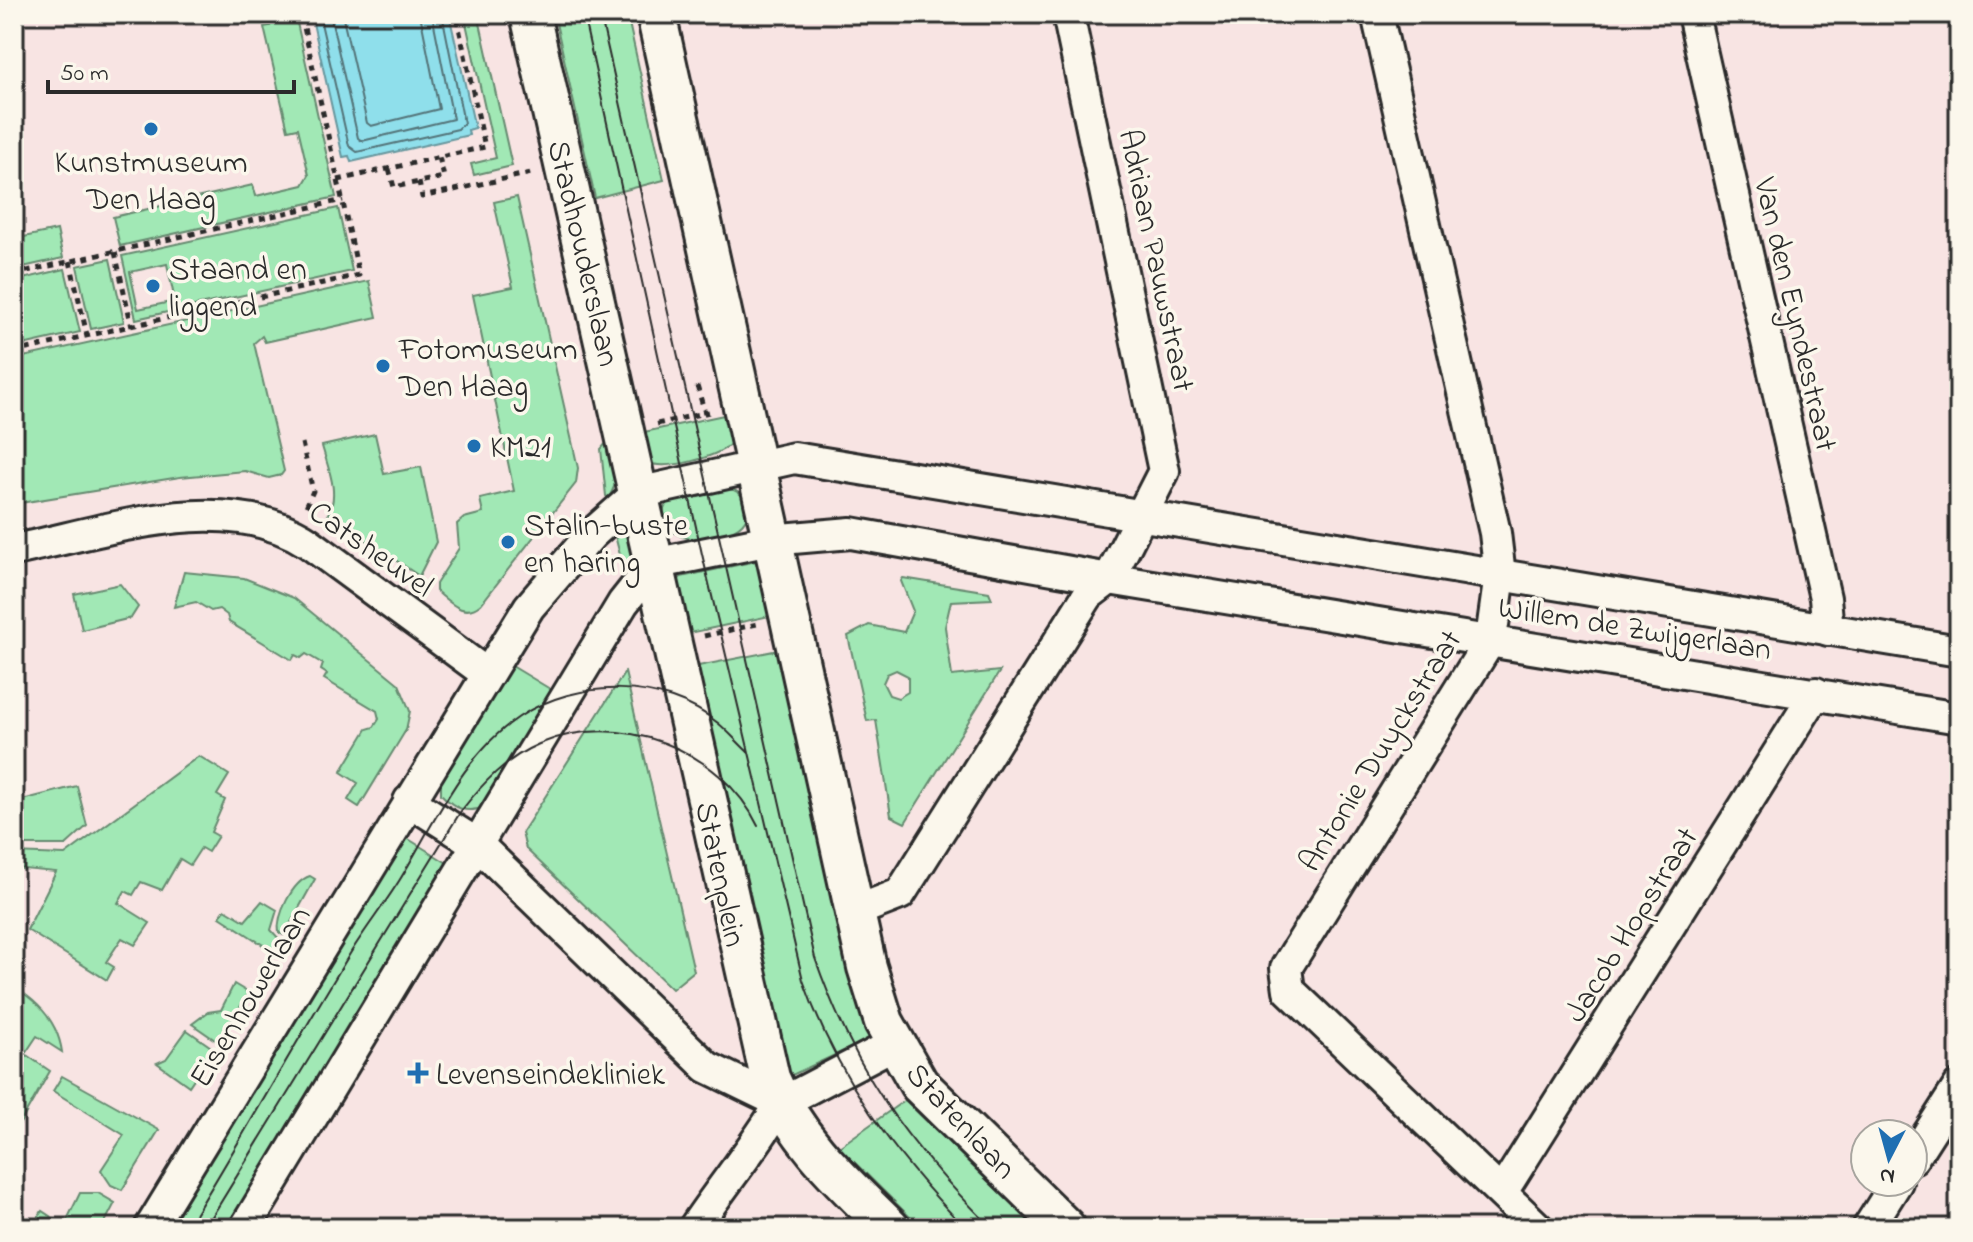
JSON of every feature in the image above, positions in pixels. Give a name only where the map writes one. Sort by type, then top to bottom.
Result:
[{"type":"street","name":"Stadhouderslaan","points":[[530,14],[638,493]]},
{"type":"street","points":[[656,14],[854,912],[871,981],[894,1044],[781,1103],[761,1137],[727,1179],[694,1228]]},
{"type":"street","name":"Adriaan Pauwstraat","points":[[1068,14],[1164,471],[1139,515]]},
{"type":"street","name":"Antonie Duyckstraat","points":[[1377,14],[1495,533],[1500,575],[1491,639],[1286,968],[1289,990],[1538,1228]]},
{"type":"street","name":"Van den Eyndestraat","points":[[1693,14],[1825,598],[1828,630]]},
{"type":"street","points":[[854,912],[900,894],[1088,595],[1109,579],[1139,515],[794,458],[638,493],[592,534],[529,607],[409,801],[477,844],[707,1067],[781,1103],[822,1161],[890,1228]]},
{"type":"street","name":"Statenplein","points":[[638,493],[739,951],[770,1078],[781,1103]]},
{"type":"street","name":"Catsheuvel","points":[[14,550],[195,514],[255,520],[294,533],[487,674]]},
{"type":"street","name":"Willem de Zwijgerlaan","points":[[1139,515],[1959,651]]},
{"type":"street","points":[[245,1228],[623,603],[654,564],[770,540],[851,533],[1109,579]]},
{"type":"street","name":"Willem de Zwijgerlaan","points":[[1109,579],[1491,639],[1959,718]]},
{"type":"street","name":"Jacob Hopstraat","points":[[1502,1192],[1816,693]]},
{"type":"street","name":"Eisenhowerlaan","points":[[150,1228],[409,801]]},
{"type":"street","name":"Statenlaan","points":[[894,1044],[919,1084],[1066,1228]]},
{"type":"street","points":[[1929,1133],[1959,1086]]},
{"type":"street","points":[[1868,1228],[1887,1198]]},
{"type":"path","points":[[14,352],[359,275],[301,14]]},
{"type":"path","points":[[338,180],[485,147],[456,14]]},
{"type":"path","points":[[389,169],[394,187],[444,177],[439,157]]},
{"type":"path","points":[[419,182],[422,197],[566,165]]},
{"type":"path","points":[[14,274],[343,200]]},
{"type":"path","points":[[115,252],[132,327]]},
{"type":"path","points":[[70,261],[87,335]]},
{"type":"path","points":[[697,386],[705,413]]},
{"type":"path","points":[[294,533],[313,491],[302,443]]},
{"type":"path","points":[[671,643],[787,617]]},
{"type":"green space","points":[[267,14],[295,14],[336,197],[120,246],[113,217],[253,185],[256,196],[303,185],[309,175],[298,128],[288,130],[264,27],[270,26]]},
{"type":"green space","points":[[464,14],[478,14],[512,166],[474,175],[471,164],[496,158]]},
{"type":"green space","points":[[554,14],[627,14],[664,180],[595,198]]},
{"type":"green space","points":[[517,197],[578,468],[576,483],[481,604],[469,610],[452,604],[436,591],[436,584],[459,548],[457,524],[464,518],[483,513],[480,499],[514,491],[473,295],[513,287],[494,202]]},
{"type":"green space","points":[[338,208],[352,271],[136,319],[122,256]],"holes":[[[167,264],[175,301],[138,309],[130,272]]]},
{"type":"green space","points":[[57,230],[63,258],[14,269],[14,239]]},
{"type":"green space","points":[[110,259],[124,322],[91,329],[77,266]]},
{"type":"green space","points":[[65,269],[80,332],[14,347],[14,281]]},
{"type":"green space","points":[[369,281],[377,317],[265,342],[262,336],[254,343],[284,471],[281,475],[269,478],[245,471],[180,477],[14,504],[14,359]]},
{"type":"green space","points":[[733,413],[733,442],[726,448],[704,458],[678,464],[645,462],[635,434]]},
{"type":"green space","points":[[375,434],[384,474],[421,467],[436,542],[419,576],[328,514],[333,489],[322,446]]},
{"type":"green space","points":[[616,439],[618,478],[609,498],[606,496],[601,449],[607,442]]},
{"type":"green space","points":[[727,488],[743,496],[748,506],[746,518],[733,530],[691,539],[673,531],[663,518],[668,503],[677,497]]},
{"type":"green space","points":[[629,518],[639,557],[626,578],[613,528]]},
{"type":"green space","points":[[756,561],[770,569],[779,614],[680,635],[675,584],[681,577]]},
{"type":"green space","points":[[184,572],[244,578],[294,598],[399,684],[410,711],[406,730],[359,807],[348,800],[358,783],[341,772],[367,729],[374,727],[379,719],[377,711],[324,679],[327,674],[321,670],[323,664],[306,654],[301,658],[295,655],[292,660],[229,622],[227,615],[219,609],[211,611],[196,602],[174,607]]},
{"type":"green space","points":[[903,578],[989,592],[992,599],[951,601],[945,627],[952,676],[1000,671],[905,823],[891,816],[876,720],[867,721],[848,636],[869,625],[904,632],[913,611],[901,581]],"holes":[[[896,670],[908,676],[908,692],[898,698],[889,695],[883,683],[887,674]]]},
{"type":"green space","points":[[120,584],[138,607],[131,618],[82,630],[74,594]]},
{"type":"green space","points":[[784,649],[872,1033],[867,1040],[790,1076],[782,1074],[688,668]]},
{"type":"green space","points":[[507,663],[555,692],[485,807],[461,809],[441,794],[441,771]]},
{"type":"green space","points":[[625,672],[694,971],[672,989],[526,849],[522,833]]},
{"type":"green space","points":[[199,756],[229,775],[217,795],[225,800],[211,832],[218,836],[208,852],[201,848],[190,865],[180,859],[162,890],[141,882],[133,895],[125,891],[118,903],[150,923],[135,945],[122,938],[106,962],[114,967],[107,980],[27,930],[56,872],[14,868],[14,853],[65,855]]},
{"type":"green space","points":[[77,786],[87,826],[66,845],[14,845],[14,802]]},
{"type":"green space","points":[[402,835],[452,866],[232,1228],[162,1228]]},
{"type":"green space","points":[[310,876],[315,879],[284,935],[279,933],[280,918],[291,892]]},
{"type":"green space","points":[[262,901],[277,910],[271,930],[281,941],[274,952],[220,917],[225,909],[245,921]]},
{"type":"green space","points":[[234,984],[249,993],[218,1042],[192,1024],[208,1012],[221,1010]]},
{"type":"green space","points":[[14,987],[46,1014],[60,1041],[62,1052],[37,1036],[25,1054],[50,1071],[15,1132]]},
{"type":"green space","points":[[187,1030],[214,1049],[189,1086],[157,1063],[166,1059]]},
{"type":"green space","points":[[62,1076],[159,1130],[122,1190],[111,1185],[101,1170],[124,1135],[53,1091]]},
{"type":"green space","points":[[905,1100],[1036,1228],[921,1228],[839,1147]]},
{"type":"green space","points":[[80,1193],[98,1193],[115,1203],[102,1228],[54,1228],[38,1217],[42,1211],[59,1222],[67,1220]]},
{"type":"water","points":[[311,14],[449,14],[475,128],[468,130],[469,135],[351,162],[349,156],[343,157]]},
{"type":"tram line","points":[[583,14],[702,554],[803,980],[833,1049],[870,1113],[915,1172],[965,1228]]},
{"type":"tram line","points":[[600,14],[815,958],[848,1037],[886,1104],[933,1166],[992,1228]]},
{"type":"tram line","points":[[187,1228],[330,986],[399,881],[451,792],[481,750],[499,732],[542,704],[567,695],[593,690],[646,691],[696,709],[718,723],[749,753]]},
{"type":"tram line","points":[[205,1228],[461,811],[505,764],[539,744],[570,734],[602,731],[634,734],[665,743],[694,757],[719,776],[741,799],[758,826]]},
{"type":"place","name":"Kunstmuseum Den Haag","points":[[151,129]]},
{"type":"place","name":"Staand en liggend","points":[[153,286]]},
{"type":"place","name":"Fotomuseum Den Haag","points":[[383,366]]},
{"type":"place","name":"KM21","points":[[474,446]]},
{"type":"place","name":"Stalin-buste en haring","points":[[508,542]]},
{"type":"place","name":"Levenseindekliniek","points":[[418,1073]]}]
